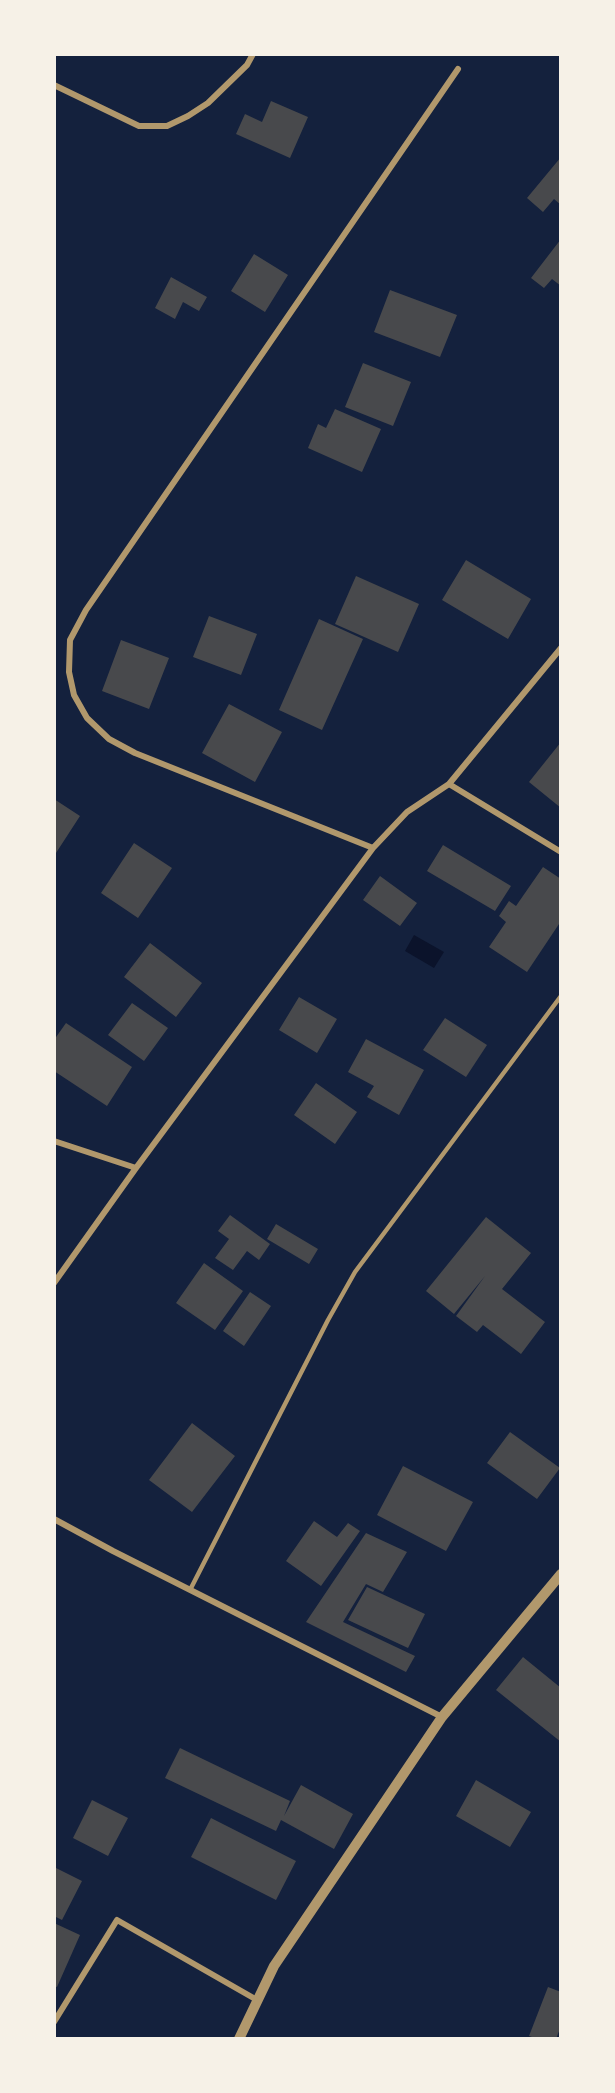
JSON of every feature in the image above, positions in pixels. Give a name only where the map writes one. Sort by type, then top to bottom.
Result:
[{"type":"street","points":[[54,85],[139,126],[167,126],[188,117],[208,103],[247,65],[254,54]]},
{"type":"street","points":[[373,848],[135,753],[109,739],[87,718],[74,694],[69,672],[70,640],[86,610],[458,69]]},
{"type":"street","points":[[54,1282],[373,848],[407,812],[449,784],[561,648]]},
{"type":"street","points":[[449,784],[561,852]]},
{"type":"street","points":[[54,1141],[136,1168]]},
{"type":"street","points":[[54,1519],[442,1717]]},
{"type":"street","points":[[238,2039],[274,1966],[442,1717],[561,1574]]},
{"type":"street","points":[[54,2022],[117,1920],[257,2000]]},
{"type":"lane","points":[[190,1590],[328,1320],[355,1272],[561,996]]},
{"type":"water","points":[[414,935],[444,952],[434,968],[405,951]]},
{"type":"building","points":[[271,101],[308,117],[290,158],[236,134],[245,114],[262,122]]},
{"type":"building","points":[[561,157],[561,205],[554,199],[543,212],[527,198]]},
{"type":"building","points":[[561,239],[561,286],[552,279],[544,288],[531,278]]},
{"type":"building","points":[[254,254],[288,275],[265,312],[231,291]]},
{"type":"building","points":[[171,277],[207,297],[199,311],[183,302],[175,319],[155,308]]},
{"type":"building","points":[[390,290],[457,315],[440,357],[374,332]]},
{"type":"building","points":[[363,363],[411,382],[393,426],[345,407]]},
{"type":"building","points":[[335,409],[381,429],[362,472],[308,448],[318,424],[326,428]]},
{"type":"building","points":[[466,560],[531,599],[508,639],[442,600]]},
{"type":"building","points":[[356,576],[419,604],[398,652],[335,624]]},
{"type":"building","points":[[209,616],[257,634],[241,675],[193,657]]},
{"type":"building","points":[[319,619],[363,639],[322,730],[279,710]]},
{"type":"building","points":[[121,640],[169,658],[149,709],[102,691]]},
{"type":"building","points":[[229,704],[282,732],[255,782],[202,753]]},
{"type":"building","points":[[561,742],[561,808],[529,782]]},
{"type":"building","points":[[54,799],[80,816],[56,853],[54,851]]},
{"type":"building","points":[[134,843],[172,868],[138,918],[101,893]]},
{"type":"building","points":[[443,845],[511,886],[495,911],[427,871]]},
{"type":"building","points":[[543,867],[561,879],[561,921],[527,972],[489,947],[506,922],[499,916],[509,901],[516,906]]},
{"type":"building","points":[[380,876],[417,903],[400,926],[363,900]]},
{"type":"building","points":[[150,943],[202,983],[176,1017],[124,977]]},
{"type":"building","points":[[299,997],[337,1019],[317,1053],[279,1030]]},
{"type":"building","points":[[132,1003],[168,1028],[144,1061],[108,1035]]},
{"type":"building","points":[[445,1018],[487,1045],[466,1077],[423,1050]]},
{"type":"building","points":[[66,1023],[132,1067],[107,1106],[54,1071],[54,1040]]},
{"type":"building","points":[[366,1039],[424,1070],[399,1115],[367,1097],[374,1086],[348,1072]]},
{"type":"building","points":[[316,1083],[357,1112],[335,1144],[294,1115]]},
{"type":"building","points":[[230,1215],[270,1244],[259,1260],[247,1251],[233,1270],[215,1258],[229,1239],[218,1231]]},
{"type":"building","points":[[486,1217],[531,1253],[502,1289],[545,1322],[521,1354],[483,1325],[477,1332],[456,1316],[485,1276],[454,1314],[426,1291]]},
{"type":"building","points":[[276,1224],[318,1249],[309,1264],[267,1239]]},
{"type":"building","points":[[204,1263],[243,1291],[215,1330],[176,1303]]},
{"type":"building","points":[[250,1292],[271,1306],[244,1346],[223,1331]]},
{"type":"building","points":[[192,1423],[235,1456],[192,1512],[149,1480]]},
{"type":"building","points":[[510,1432],[560,1468],[537,1499],[487,1463]]},
{"type":"building","points":[[403,1466],[473,1502],[446,1551],[377,1515]]},
{"type":"building","points":[[314,1521],[337,1537],[348,1523],[360,1531],[321,1586],[286,1561]]},
{"type":"building","points":[[366,1533],[407,1552],[383,1592],[366,1584],[343,1622],[415,1656],[406,1672],[306,1622]]},
{"type":"building","points":[[367,1587],[425,1614],[408,1648],[348,1620]]},
{"type":"building","points":[[523,1657],[561,1688],[561,1742],[496,1690]]},
{"type":"building","points":[[180,1748],[290,1801],[284,1816],[301,1785],[353,1814],[334,1849],[281,1820],[276,1831],[165,1778]]},
{"type":"building","points":[[476,1780],[531,1812],[510,1847],[456,1816]]},
{"type":"building","points":[[92,1800],[128,1818],[108,1856],[73,1838]]},
{"type":"building","points":[[211,1818],[296,1861],[276,1900],[191,1857]]},
{"type":"building","points":[[54,1867],[82,1881],[62,1920],[54,1916]]},
{"type":"building","points":[[54,1923],[80,1935],[57,1987],[54,1986]]},
{"type":"building","points":[[548,1987],[561,1992],[561,2026],[556,2039],[538,2039],[529,2036]]}]
